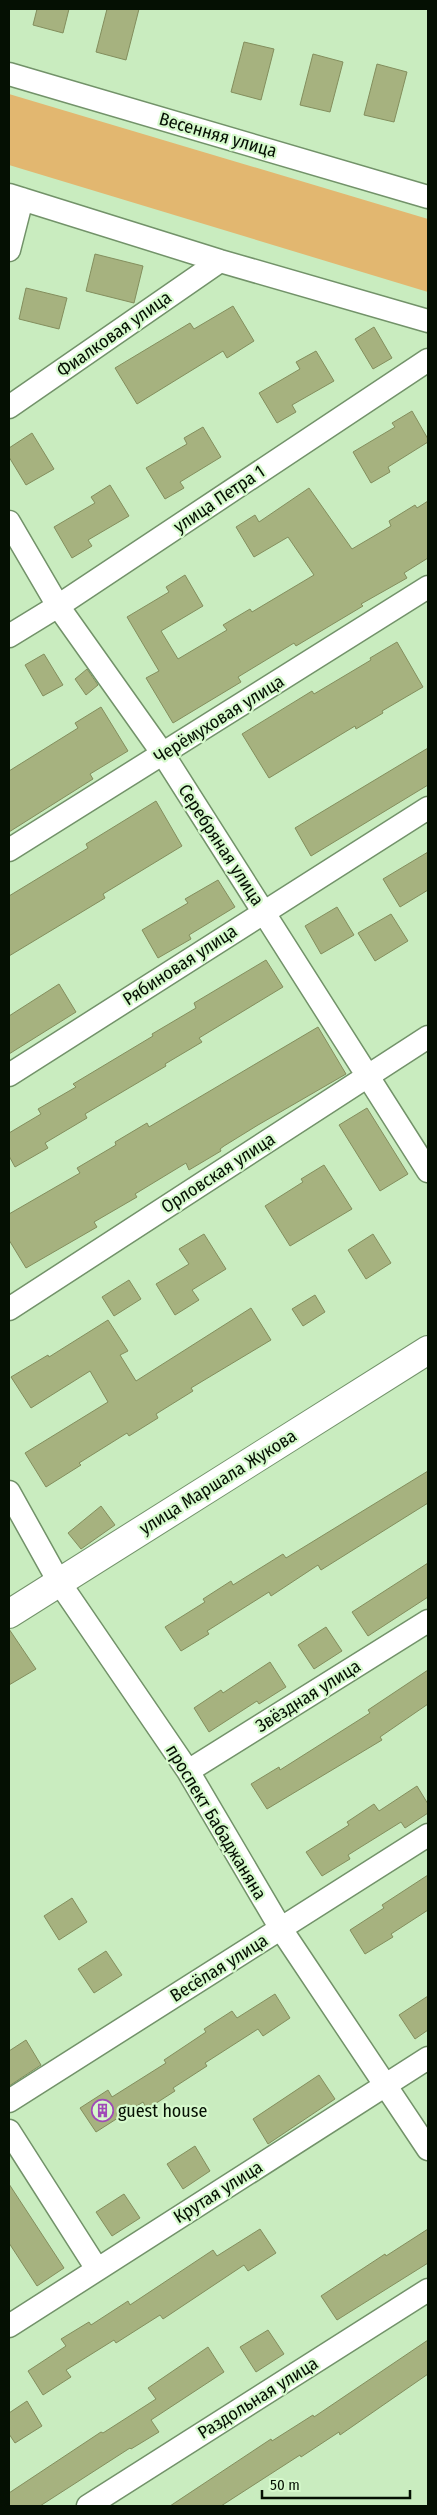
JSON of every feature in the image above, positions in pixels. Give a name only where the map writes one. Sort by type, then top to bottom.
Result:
[{"type":"main road","name":"улица Маршала Жукова","points":[[9,1614],[428,1350]]},
{"type":"street","name":"Весенняя улица","points":[[9,74],[428,197]]},
{"type":"street","points":[[9,250],[15,197],[220,262],[428,321]]},
{"type":"street","name":"Фиалковая улица","points":[[9,407],[220,262]]},
{"type":"street","name":"улица Петра 1","points":[[9,636],[58,606],[428,360]]},
{"type":"street","name":"Серебряная улица","points":[[9,522],[58,606],[163,754],[428,1170]]},
{"type":"street","name":"Черёмуховая улица","points":[[9,850],[428,587]]},
{"type":"street","name":"Рябиновая улица","points":[[9,1075],[428,808]]},
{"type":"street","name":"Орловская улица","points":[[9,1309],[428,1037]]},
{"type":"street","name":"проспект Бабаджаняна","points":[[9,1492],[58,1582],[188,1771],[281,1929],[384,2086],[428,2149]]},
{"type":"street","name":"Звёздная улица","points":[[188,1771],[428,1622]]},
{"type":"street","name":"Весёлая улица","points":[[9,2101],[428,1835]]},
{"type":"street","name":"Крутая улица","points":[[9,2326],[428,2058]]},
{"type":"street","points":[[9,2131],[97,2269]]},
{"type":"street","name":"Раздольная улица","points":[[88,2506],[428,2290]]},
{"type":"shaded area","points":[[9,94],[428,219],[428,292],[9,165]]},
{"type":"building","points":[[37,9],[69,9],[63,33],[33,25]]},
{"type":"building","points":[[107,9],[139,9],[126,60],[96,52]]},
{"type":"building","points":[[244,42],[274,49],[261,100],[231,92]]},
{"type":"building","points":[[313,54],[343,62],[330,112],[300,105]]},
{"type":"building","points":[[377,64],[407,72],[394,122],[364,115]]},
{"type":"building","points":[[95,254],[143,266],[134,303],[86,291]]},
{"type":"building","points":[[26,288],[67,298],[59,329],[19,319]]},
{"type":"building","points":[[233,306],[254,341],[227,358],[223,351],[137,404],[115,368],[190,323],[194,329]]},
{"type":"building","points":[[374,327],[392,358],[373,369],[355,339]]},
{"type":"building","points":[[316,351],[334,381],[292,405],[296,412],[277,423],[259,393],[300,369],[296,362]]},
{"type":"building","points":[[412,411],[428,442],[388,467],[390,472],[371,483],[353,452],[395,427],[392,423]]},
{"type":"building","points":[[203,427],[221,457],[180,482],[184,488],[165,499],[146,468],[187,444],[184,438]]},
{"type":"building","points":[[32,433],[54,469],[26,485],[9,457],[9,448]]},
{"type":"building","points":[[110,485],[129,516],[88,540],[92,546],[72,558],[54,527],[95,503],[91,497]]},
{"type":"building","points":[[309,488],[352,549],[391,526],[389,521],[415,505],[417,508],[428,501],[428,558],[404,573],[407,578],[361,604],[363,606],[296,646],[294,643],[238,677],[241,682],[173,723],[146,678],[159,671],[127,617],[169,592],[166,587],[185,575],[203,606],[161,631],[178,659],[227,630],[223,625],[250,609],[252,612],[314,575],[288,537],[254,557],[236,527],[255,515],[259,522]]},
{"type":"building","points":[[397,642],[423,687],[356,729],[355,726],[269,778],[242,734],[312,691],[314,694]]},
{"type":"building","points":[[44,654],[63,685],[43,696],[25,665]]},
{"type":"building","points":[[87,669],[98,685],[86,695],[75,679]]},
{"type":"building","points":[[101,707],[128,751],[90,774],[93,779],[9,832],[9,771],[78,728],[75,723]]},
{"type":"building","points":[[428,748],[428,785],[311,856],[295,828]]},
{"type":"building","points":[[156,801],[182,846],[103,894],[105,898],[9,956],[9,896],[88,848],[86,844]]},
{"type":"building","points":[[428,852],[428,890],[400,907],[383,879]]},
{"type":"building","points":[[218,880],[235,907],[189,935],[191,939],[158,958],[142,930],[188,903],[185,899]]},
{"type":"building","points":[[337,907],[354,935],[321,954],[305,926]]},
{"type":"building","points":[[391,914],[408,941],[375,961],[358,933]]},
{"type":"building","points":[[266,960],[283,987],[199,1038],[202,1042],[165,1064],[166,1066],[85,1114],[87,1118],[45,1143],[48,1148],[15,1167],[9,1156],[9,1133],[41,1114],[38,1109],[76,1087],[73,1084],[196,1008],[194,1003]]},
{"type":"building","points":[[59,984],[76,1012],[9,1054],[9,1016]]},
{"type":"building","points":[[318,1027],[346,1074],[258,1125],[224,1146],[220,1149],[221,1151],[189,1170],[186,1163],[135,1194],[137,1197],[94,1222],[97,1227],[26,1268],[9,1240],[9,1214],[80,1173],[77,1168],[116,1145],[115,1142],[147,1123],[149,1127]]},
{"type":"building","points":[[367,1108],[408,1174],[380,1191],[339,1125]]},
{"type":"building","points":[[324,1165],[352,1209],[290,1246],[265,1206],[303,1182],[301,1179]]},
{"type":"building","points":[[204,1234],[226,1269],[192,1290],[199,1300],[175,1315],[156,1284],[189,1264],[179,1249]]},
{"type":"building","points":[[373,1234],[391,1263],[366,1279],[348,1250]]},
{"type":"building","points":[[129,1280],[141,1299],[114,1316],[102,1297]]},
{"type":"building","points":[[315,1295],[325,1312],[303,1326],[292,1309]]},
{"type":"building","points":[[251,1308],[271,1340],[191,1388],[193,1391],[156,1414],[158,1418],[129,1436],[127,1433],[79,1463],[81,1465],[46,1487],[25,1453],[108,1402],[90,1371],[31,1408],[11,1377],[48,1355],[49,1357],[108,1320],[128,1351],[120,1355],[136,1381]]},
{"type":"building","points":[[428,1471],[428,1503],[321,1570],[318,1565],[271,1596],[269,1592],[207,1631],[209,1634],[181,1651],[165,1627],[205,1602],[203,1599],[231,1581],[233,1585],[283,1554],[286,1558]]},
{"type":"building","points":[[101,1506],[115,1525],[81,1549],[68,1533]]},
{"type":"building","points":[[428,1563],[428,1597],[368,1636],[352,1612]]},
{"type":"building","points":[[326,1627],[342,1651],[314,1669],[298,1645]]},
{"type":"building","points":[[9,1629],[36,1669],[9,1685]]},
{"type":"building","points":[[270,1662],[286,1687],[259,1704],[257,1701],[209,1732],[194,1708],[221,1690],[223,1693]]},
{"type":"building","points":[[428,1670],[428,1704],[380,1737],[382,1740],[267,1809],[251,1784],[279,1767],[280,1770],[370,1713],[368,1710]]},
{"type":"building","points":[[417,1786],[428,1804],[428,1813],[405,1828],[401,1822],[348,1855],[350,1859],[322,1876],[306,1852],[349,1825],[347,1822],[374,1804],[379,1811]]},
{"type":"building","points":[[428,1875],[428,1910],[391,1934],[393,1937],[365,1954],[350,1930],[384,1908],[382,1905]]},
{"type":"building","points":[[72,1898],[87,1922],[59,1940],[44,1916]]},
{"type":"building","points":[[106,1951],[122,1975],[94,1993],[78,1969]]},
{"type":"building","points":[[275,1994],[290,2018],[263,2036],[258,2029],[205,2063],[207,2066],[173,2088],[175,2091],[147,2109],[143,2102],[96,2132],[80,2108],[108,2090],[112,2097],[166,2063],[164,2060],[206,2032],[204,2029],[232,2011],[237,2018]]},
{"type":"building","points":[[428,1996],[428,2030],[415,2039],[399,2015]]},
{"type":"building","points":[[26,2040],[41,2065],[9,2086],[9,2051]]},
{"type":"building","points":[[319,2075],[335,2099],[268,2144],[253,2119]]},
{"type":"building","points":[[195,2146],[210,2171],[183,2189],[167,2164]]},
{"type":"building","points":[[9,2184],[64,2268],[37,2286],[9,2243]]},
{"type":"building","points":[[124,2194],[140,2218],[112,2236],[96,2212]]},
{"type":"building","points":[[260,2229],[276,2253],[248,2271],[244,2265],[163,2319],[160,2315],[116,2343],[114,2340],[66,2370],[71,2377],[43,2395],[28,2371],[66,2346],[61,2339],[89,2322],[91,2325],[128,2301],[130,2305],[213,2250],[217,2256]]},
{"type":"building","points":[[428,2229],[428,2263],[337,2320],[321,2296],[385,2254],[386,2256]]},
{"type":"building","points":[[268,2330],[284,2354],[256,2372],[240,2347]]},
{"type":"building","points":[[428,2340],[428,2374],[340,2435],[339,2432],[301,2457],[300,2455],[221,2506],[170,2506],[271,2439],[272,2441],[313,2415],[314,2417]]},
{"type":"building","points":[[208,2347],[224,2372],[151,2420],[159,2432],[130,2448],[40,2506],[9,2506],[9,2493],[101,2432],[103,2433],[156,2399],[148,2388]]},
{"type":"building","points":[[27,2401],[42,2426],[15,2443],[9,2434],[9,2413]]},
{"type":"place","name":"guest house","points":[[102,2111]]}]
